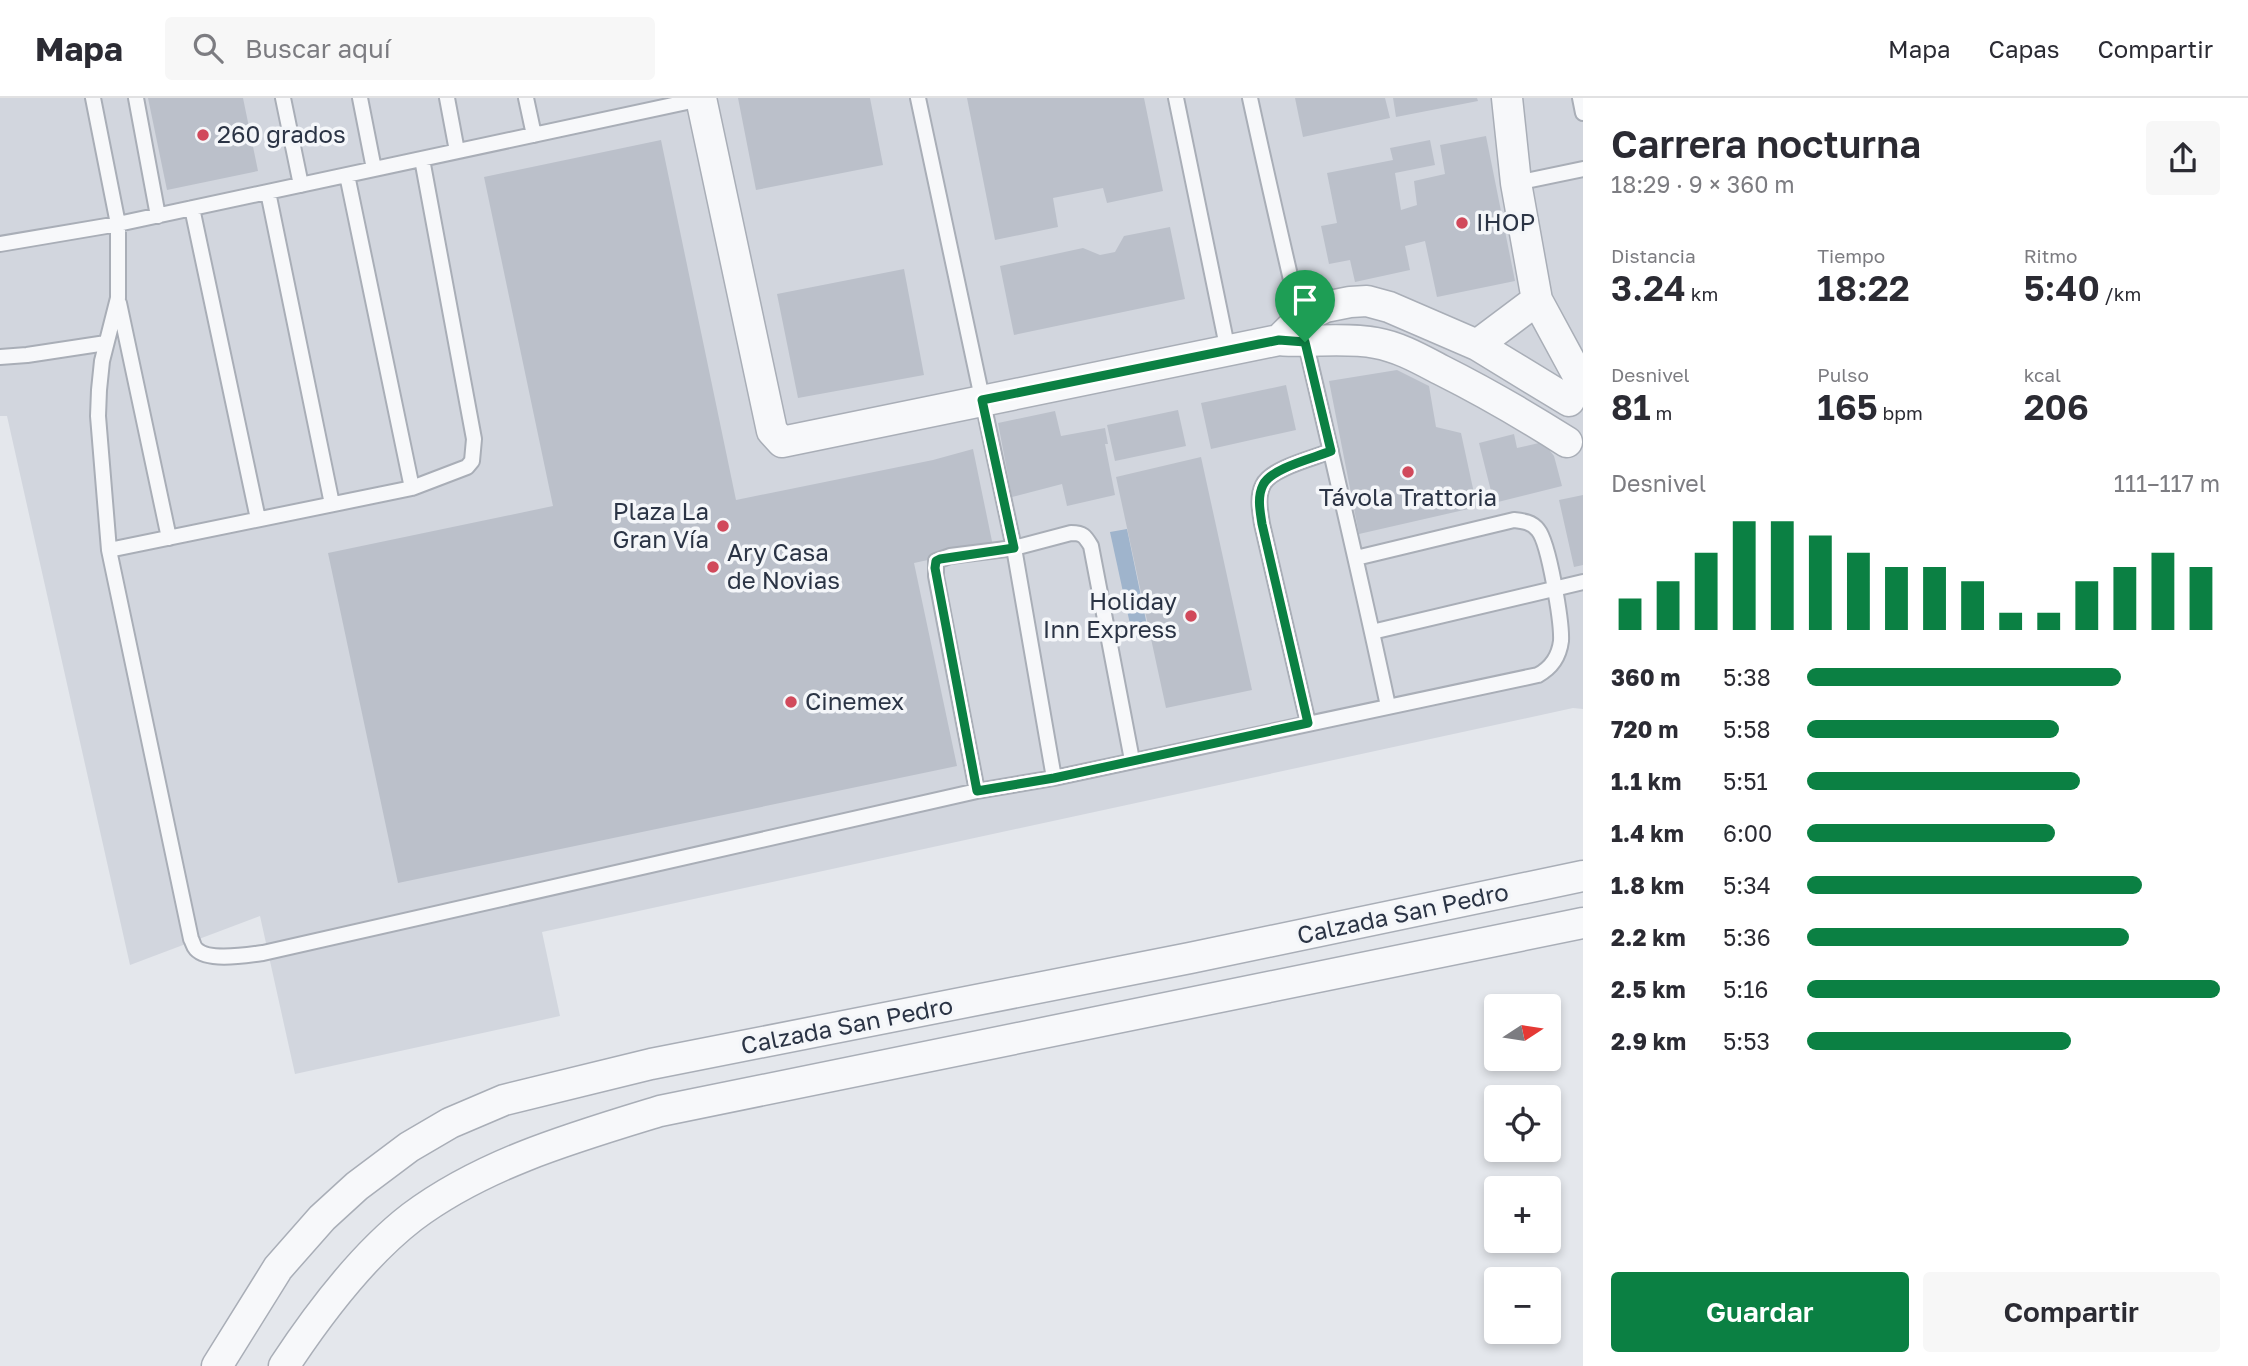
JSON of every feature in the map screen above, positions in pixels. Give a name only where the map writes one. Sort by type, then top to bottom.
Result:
[{"type":"street","points":[[1507,98],[1516,183],[1537,300],[1578,391]]},
{"type":"street","points":[[701,99],[769,418],[776,438],[782,442],[1228,351],[1294,334],[1378,343],[1399,350],[1493,396],[1575,451]]},
{"type":"street","points":[[1477,345],[1537,300]]},
{"type":"street","points":[[1294,334],[1325,307],[1367,301],[1389,307],[1578,391]]},
{"type":"street","points":[[1575,451],[1564,428],[1564,414],[1578,391]]},
{"type":"street","name":"Calzada San Pedro","points":[[217,1366],[278,1268],[322,1218],[409,1147],[450,1123],[505,1100],[650,1064],[1190,958],[1583,876]]},
{"type":"street","name":"Calzada San Pedro","points":[[284,1366],[302,1338],[361,1265],[411,1218],[460,1186],[511,1162],[573,1138],[660,1111],[1583,923]]},
{"type":"street","points":[[1190,958],[1197,1003]]},
{"type":"street","points":[[650,1064],[660,1111]]},
{"type":"lane","points":[[93,98],[118,224],[118,298],[169,538]]},
{"type":"lane","points":[[136,98],[158,216]]},
{"type":"lane","points":[[283,98],[301,185]]},
{"type":"lane","points":[[360,98],[374,169]]},
{"type":"lane","points":[[447,98],[457,151]]},
{"type":"lane","points":[[526,98],[534,135]]},
{"type":"lane","points":[[918,98],[1014,548],[1054,778]]},
{"type":"lane","points":[[1176,98],[1228,351]]},
{"type":"lane","points":[[1250,98],[1294,334],[1331,451],[1388,706]]},
{"type":"lane","points":[[1580,98],[1583,113]]},
{"type":"lane","points":[[0,244],[158,216],[701,99]]},
{"type":"lane","points":[[110,550],[412,488],[467,467],[472,461],[474,451],[422,159]]},
{"type":"lane","points":[[1516,183],[1583,169]]},
{"type":"lane","points":[[347,175],[412,488]]},
{"type":"lane","points":[[268,192],[332,504]]},
{"type":"lane","points":[[191,208],[258,519]]},
{"type":"lane","points":[[118,298],[102,361],[98,416],[110,550],[191,939],[196,949],[206,954],[235,956],[263,953],[977,791],[1054,778],[1538,675],[1549,669],[1556,659],[1561,641],[1555,588],[1545,543],[1539,531],[1524,521],[1514,520],[1356,558]]},
{"type":"lane","points":[[0,357],[106,343]]},
{"type":"lane","points":[[1308,723],[1262,524],[1259,500],[1263,484],[1274,473],[1331,451]]},
{"type":"lane","points":[[977,791],[935,564],[950,556],[1014,548],[1080,533],[1091,546],[1132,760]]},
{"type":"lane","points":[[1372,632],[1583,582]]},
{"type":"shaded area","points":[[0,98],[1583,98],[1583,709],[1573,708],[542,932],[560,1016],[295,1074],[260,916],[130,965],[7,416],[0,416]]},
{"type":"water","points":[[1127,529],[1149,635],[1133,638],[1110,532]]},
{"type":"building","name":"260 grados","points":[[148,98],[243,98],[258,171],[167,190]]},
{"type":"building","points":[[738,98],[870,98],[883,165],[756,190]]},
{"type":"building","points":[[967,98],[1144,98],[1163,191],[1107,203],[1103,188],[1053,198],[1058,227],[995,240]]},
{"type":"building","points":[[1295,98],[1385,98],[1390,118],[1303,137]]},
{"type":"building","points":[[1393,98],[1477,98],[1478,101],[1396,117]]},
{"type":"building","points":[[1486,136],[1515,281],[1437,297],[1425,241],[1405,246],[1410,270],[1355,282],[1350,260],[1329,264],[1321,226],[1337,223],[1327,173],[1393,160],[1390,148],[1430,140],[1435,165],[1395,173],[1401,210],[1417,205],[1414,181],[1445,174],[1440,145]]},
{"type":"building","name":"Plaza La Gran Vía","points":[[661,140],[736,500],[933,460],[973,449],[993,546],[914,563],[957,766],[398,883],[328,553],[553,506],[484,177]]},
{"type":"building","points":[[1170,227],[1185,299],[1014,335],[1000,266],[1083,248],[1100,255],[1115,252],[1124,236]]},
{"type":"building","points":[[904,269],[924,375],[798,398],[777,294]]},
{"type":"building","name":"Távola Trattoria","points":[[1397,370],[1429,386],[1436,427],[1461,433],[1477,507],[1359,534],[1329,381]]},
{"type":"building","points":[[1286,385],[1296,430],[1211,449],[1201,403]]},
{"type":"building","points":[[1178,410],[1186,446],[1115,461],[1107,425]]},
{"type":"building","points":[[1055,411],[1061,436],[1105,428],[1108,444],[1105,444],[1115,495],[1067,506],[1062,484],[1012,497],[998,423]]},
{"type":"building","points":[[1514,434],[1517,448],[1543,442],[1554,456],[1562,486],[1494,503],[1479,443]]},
{"type":"building","name":"Holiday Inn Express","points":[[1201,457],[1252,690],[1166,708],[1116,477]]},
{"type":"building","points":[[1583,495],[1583,565],[1574,567],[1559,500]]},
{"type":"place","name":"260 grados","points":[[203,135]]},
{"type":"place","name":"IHOP","points":[[1462,223]]},
{"type":"place","name":"Távola Trattoria","points":[[1408,472]]},
{"type":"place","name":"Plaza La Gran Vía","points":[[723,526]]},
{"type":"place","name":"Ary Casa de Novias","points":[[713,567]]},
{"type":"place","name":"Holiday Inn Express","points":[[1191,616]]},
{"type":"place","name":"Cinemex","points":[[791,702]]},
{"type":"route","points":[[1279,340],[1305,342],[1331,451],[1274,473],[1263,484],[1259,500],[1262,524],[1308,723],[1054,778],[977,791],[935,568],[936,561],[950,556],[1014,548],[982,400],[1279,340]]}]
